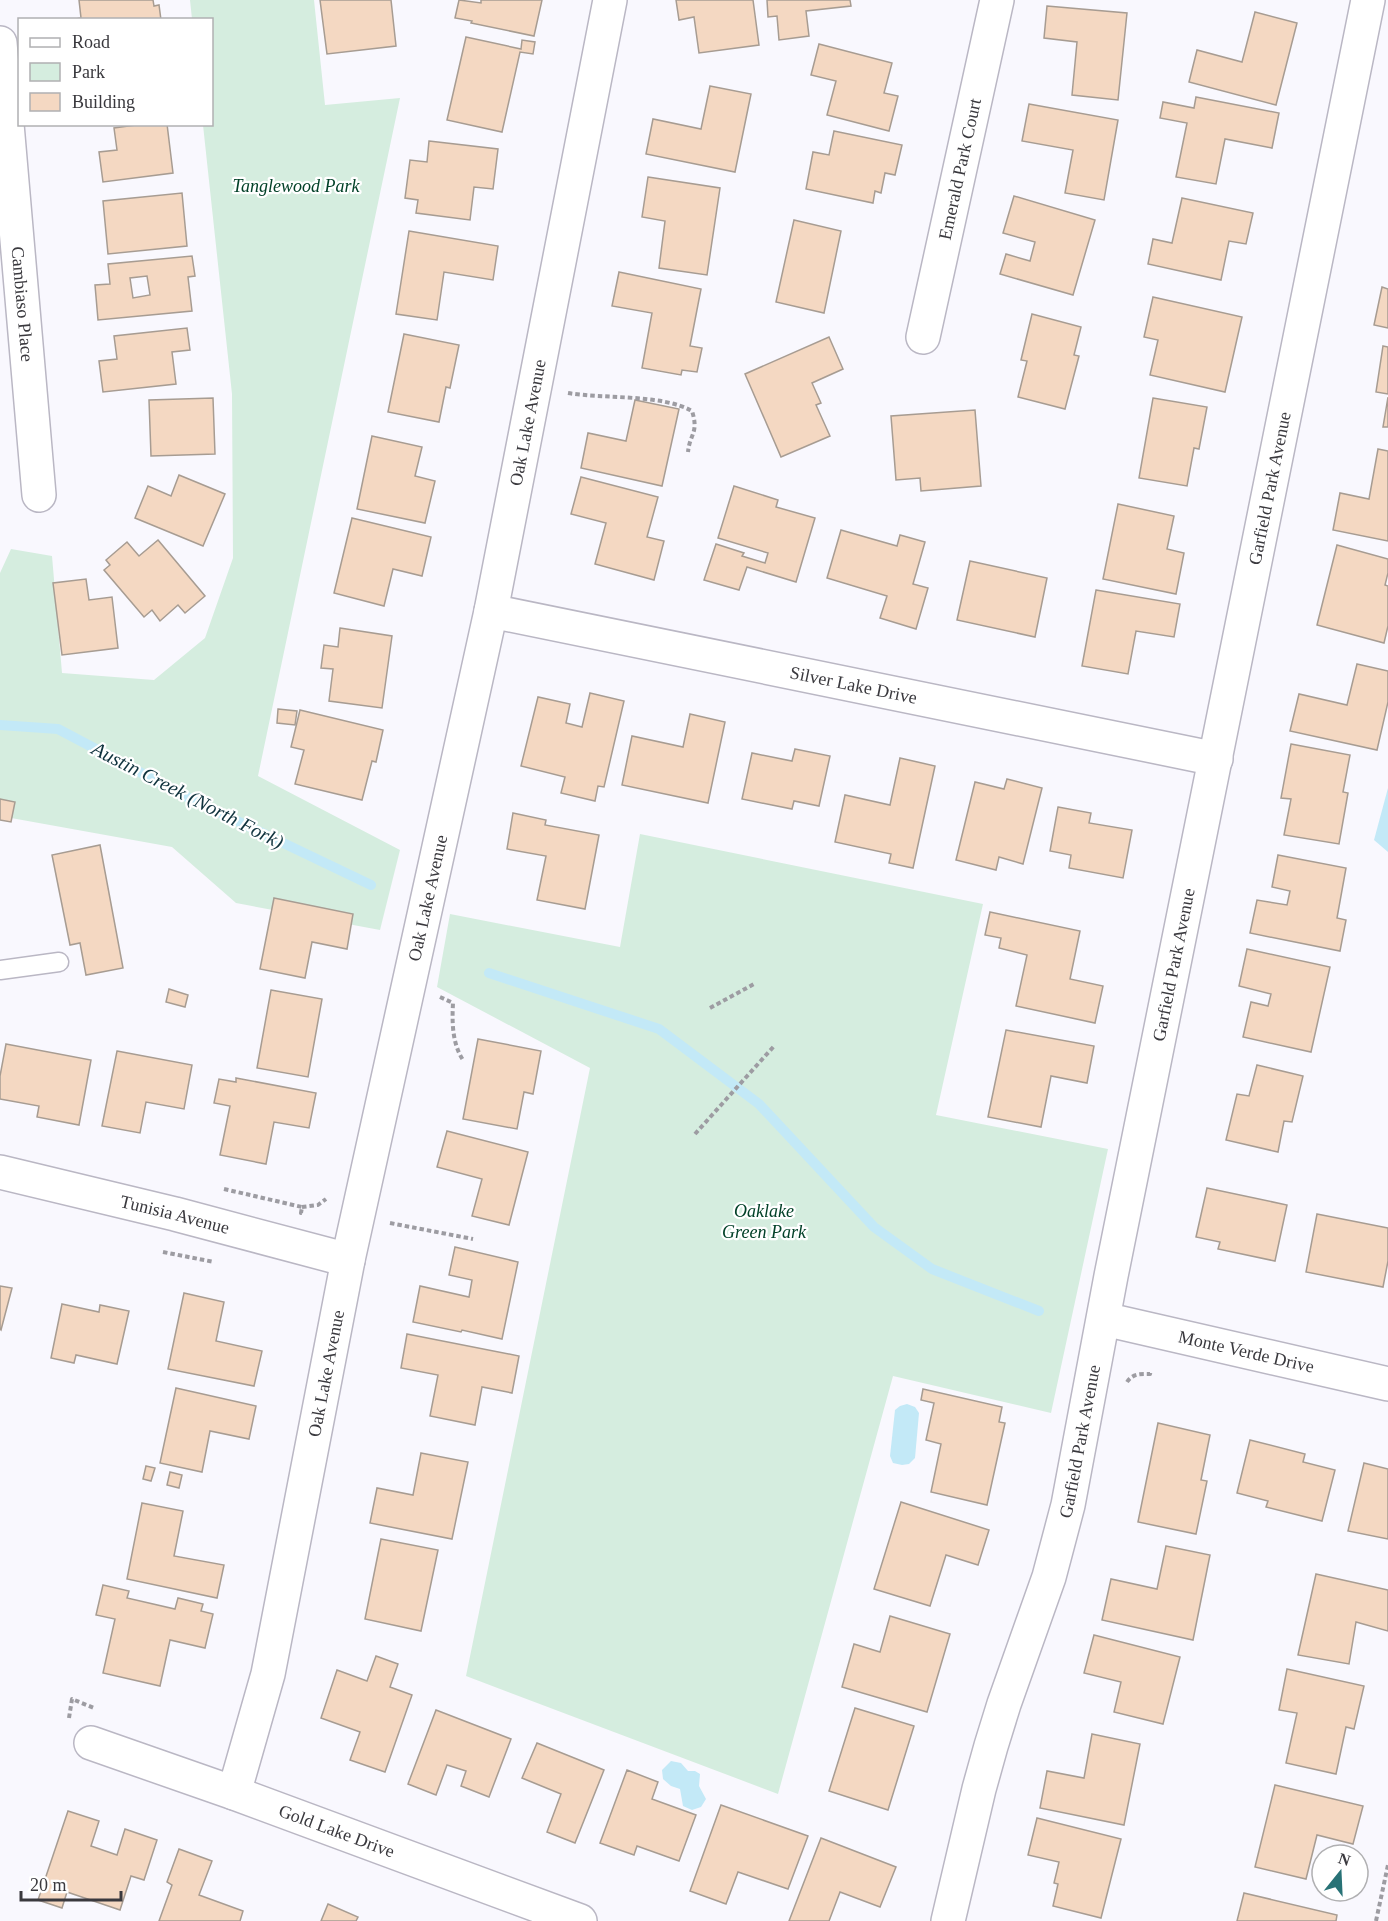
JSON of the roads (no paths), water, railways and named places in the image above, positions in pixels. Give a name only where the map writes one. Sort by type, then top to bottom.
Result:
[{"type":"street","name":"Oak Lake Avenue","points":[[234,1793],[268,1674],[348,1260],[491,611],[610,0]]},
{"type":"street","name":"Emerald Park Court","points":[[923,337],[997,0]]},
{"type":"street","name":"Garfield Park Avenue","points":[[948,1921],[991,1746],[1057,1549],[1068,1505],[1118,1240],[1368,0]]},
{"type":"street","name":"Cambiaso Place","points":[[0,43],[39,495]]},
{"type":"street","name":"Silver Lake Drive","points":[[491,611],[1216,759]]},
{"type":"street","name":"Tunisia Avenue","points":[[0,1172],[175,1214],[348,1260]]},
{"type":"street","name":"Monte Verde Drive","points":[[1104,1319],[1388,1384]]},
{"type":"street","name":"Gold Lake Drive","points":[[91,1743],[234,1793],[580,1921]]},
{"type":"lane","points":[[0,970],[59,962]]},
{"type":"water","points":[[1388,788],[1388,852],[1374,840]]},
{"type":"water","points":[[907,1404],[915,1407],[919,1413],[915,1458],[909,1464],[902,1465],[893,1463],[890,1456],[895,1410]]},
{"type":"water","points":[[671,1761],[681,1763],[688,1771],[700,1774],[699,1786],[706,1799],[701,1807],[692,1810],[683,1806],[680,1789],[671,1786],[663,1779],[662,1770]]},
{"type":"waterway","name":"Austin Creek (North Fork)","points":[[0,725],[58,729],[183,795],[371,885]]},
{"type":"waterway","name":"Austin Creek (North Fork)","points":[[489,973],[659,1029],[759,1104],[874,1227],[932,1269],[1039,1311]]},
{"type":"park label","name":"Tanglewood Park","points":[[296,186]]},
{"type":"park label","name":"Oaklake Green Park","points":[[764,1221]]}]
